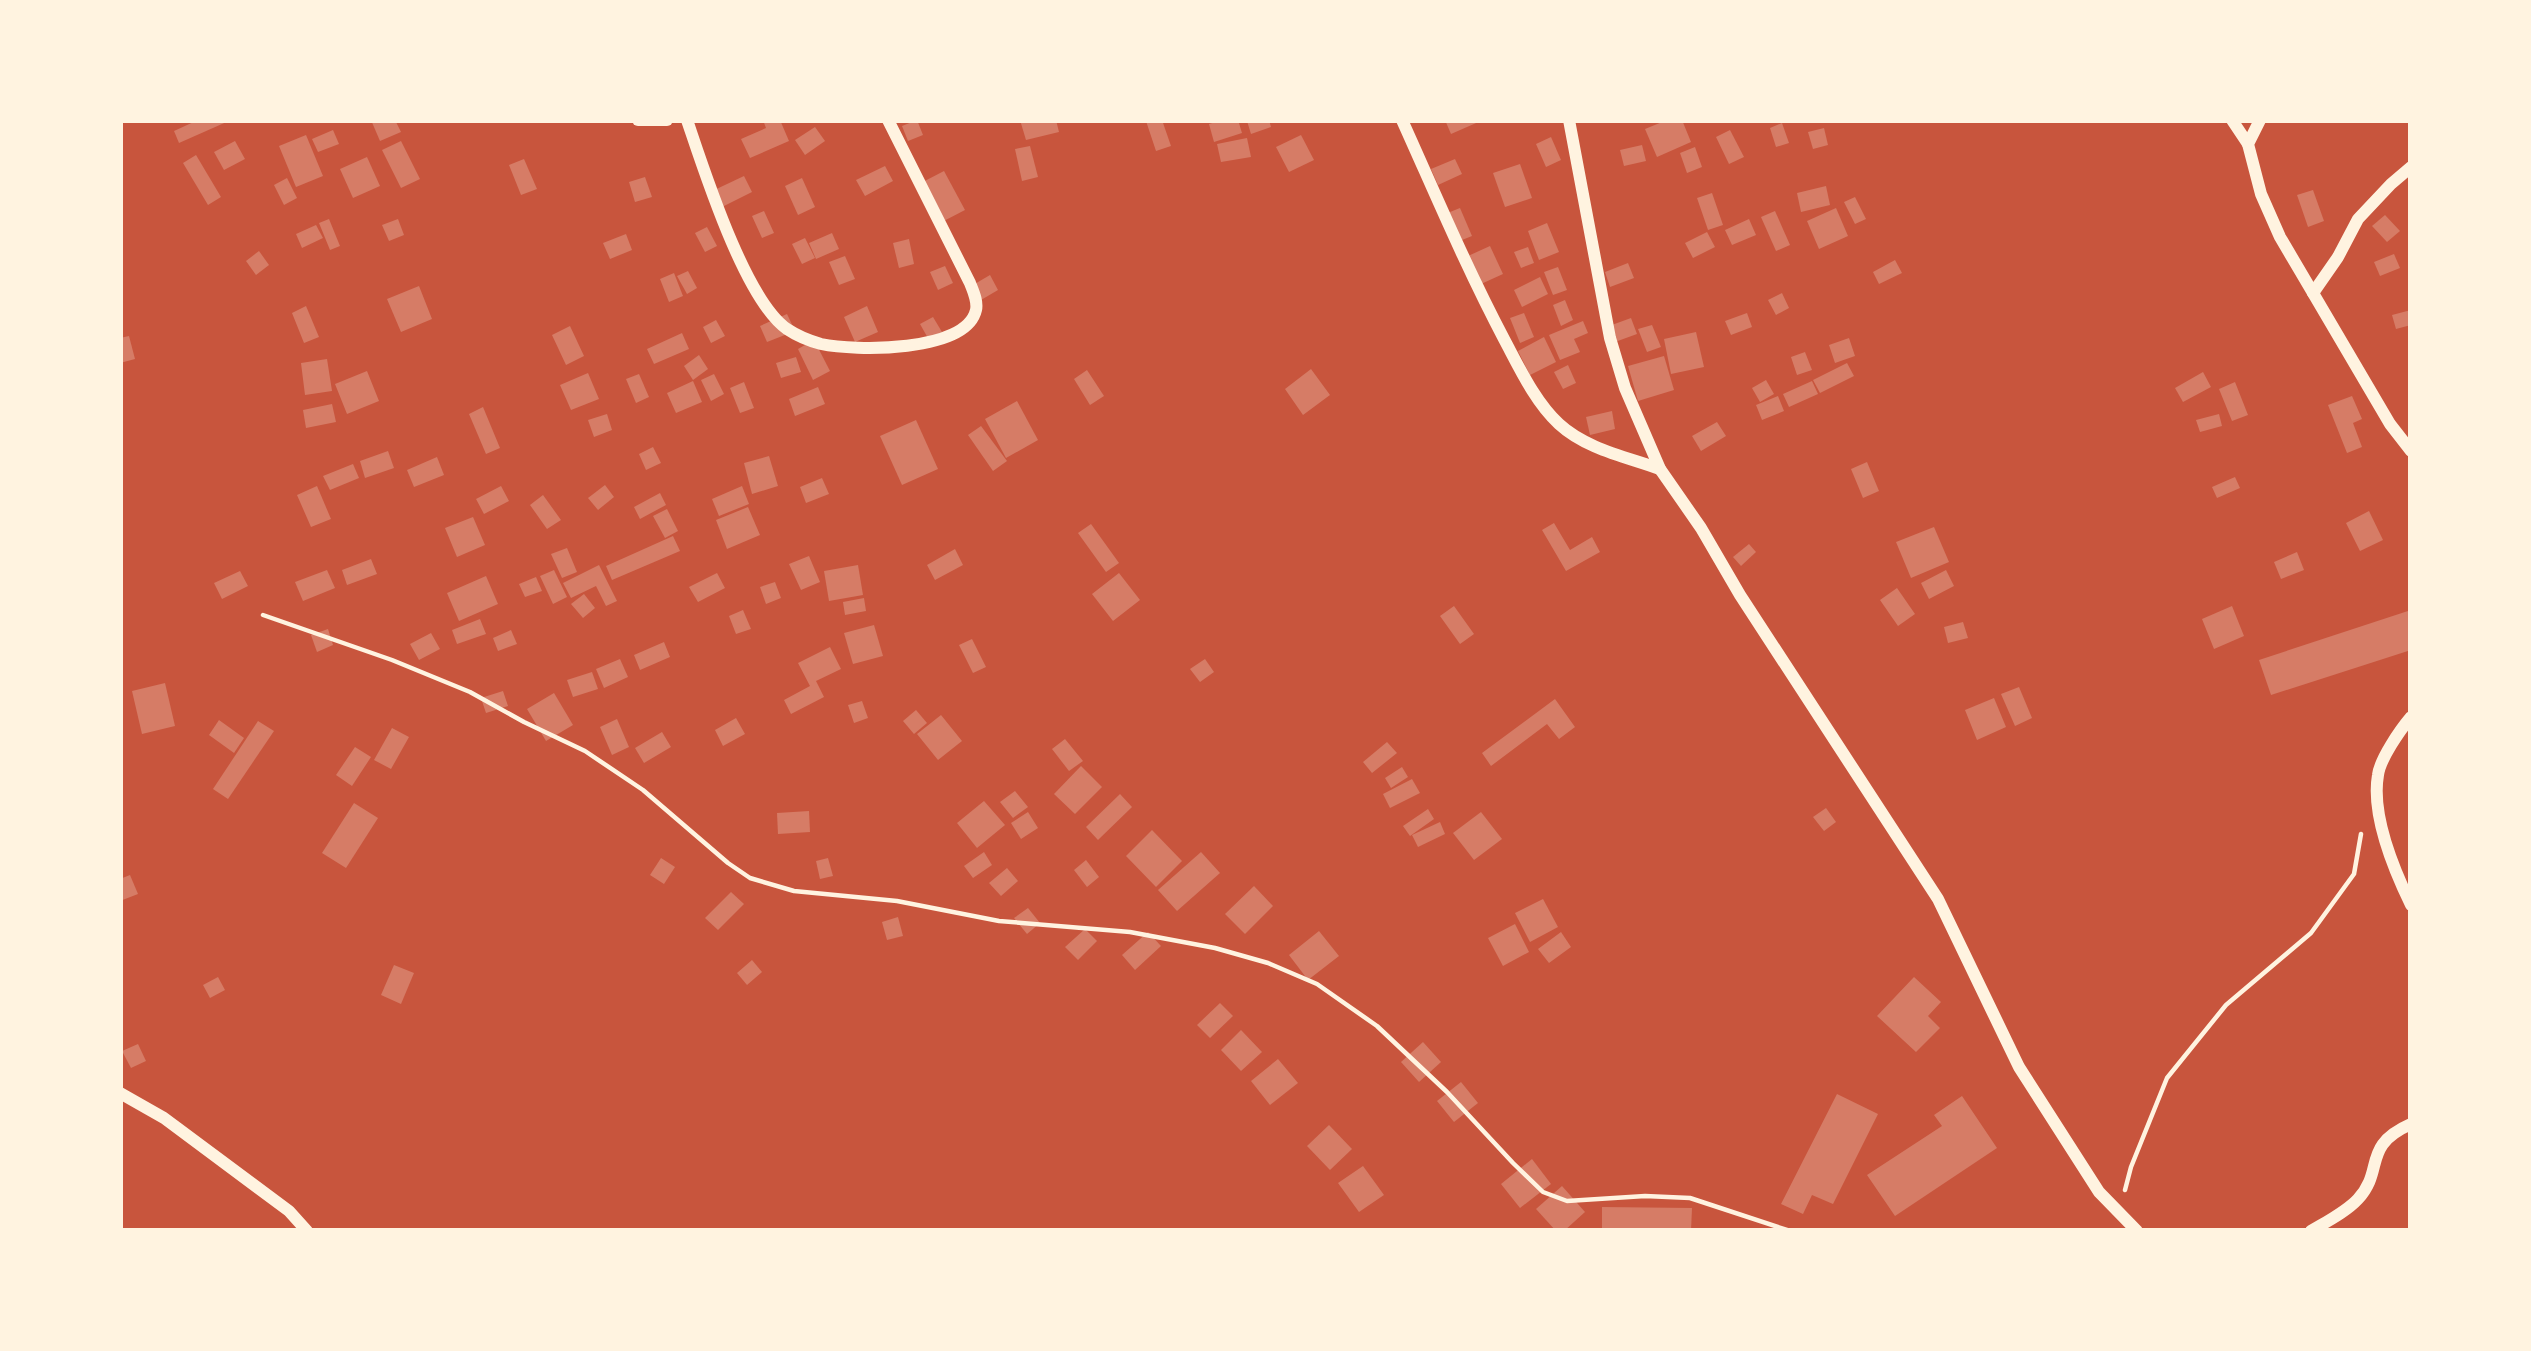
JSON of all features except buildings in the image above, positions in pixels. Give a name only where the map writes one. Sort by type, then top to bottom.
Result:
[{"type":"street","points":[[638,120],[667,120]]},
{"type":"street","points":[[687,120],[707,180],[764,306],[785,328],[816,343],[854,348],[946,338],[970,321],[976,310],[970,283],[888,120]]},
{"type":"street","points":[[1402,120],[1481,295],[1540,400],[1558,423],[1582,440],[1660,469]]},
{"type":"street","points":[[1569,120],[1610,338],[1625,388],[1660,469],[1938,899],[2019,1067],[2099,1192],[2137,1231]]},
{"type":"street","points":[[2232,120],[2248,144],[2261,194],[2280,237],[2390,424],[2411,451]]},
{"type":"street","points":[[2248,144],[2260,120]]},
{"type":"street","points":[[2313,293],[2358,219],[2411,167]]},
{"type":"street","points":[[2411,717],[2378,773],[2380,824],[2411,905]]},
{"type":"street","points":[[120,1093],[200,1144],[289,1211],[307,1231]]},
{"type":"street","points":[[2311,1231],[2359,1198],[2380,1145],[2411,1124]]},
{"type":"path","points":[[263,615],[470,692],[585,751],[643,790],[750,878],[794,891],[897,901],[998,922],[1130,932],[1268,963],[1317,984],[1377,1026],[1543,1192],[1567,1202],[1690,1198],[1790,1231]]},
{"type":"path","points":[[2118,1214],[2167,1078],[2226,1005],[2311,933],[2354,874],[2364,819]]}]
